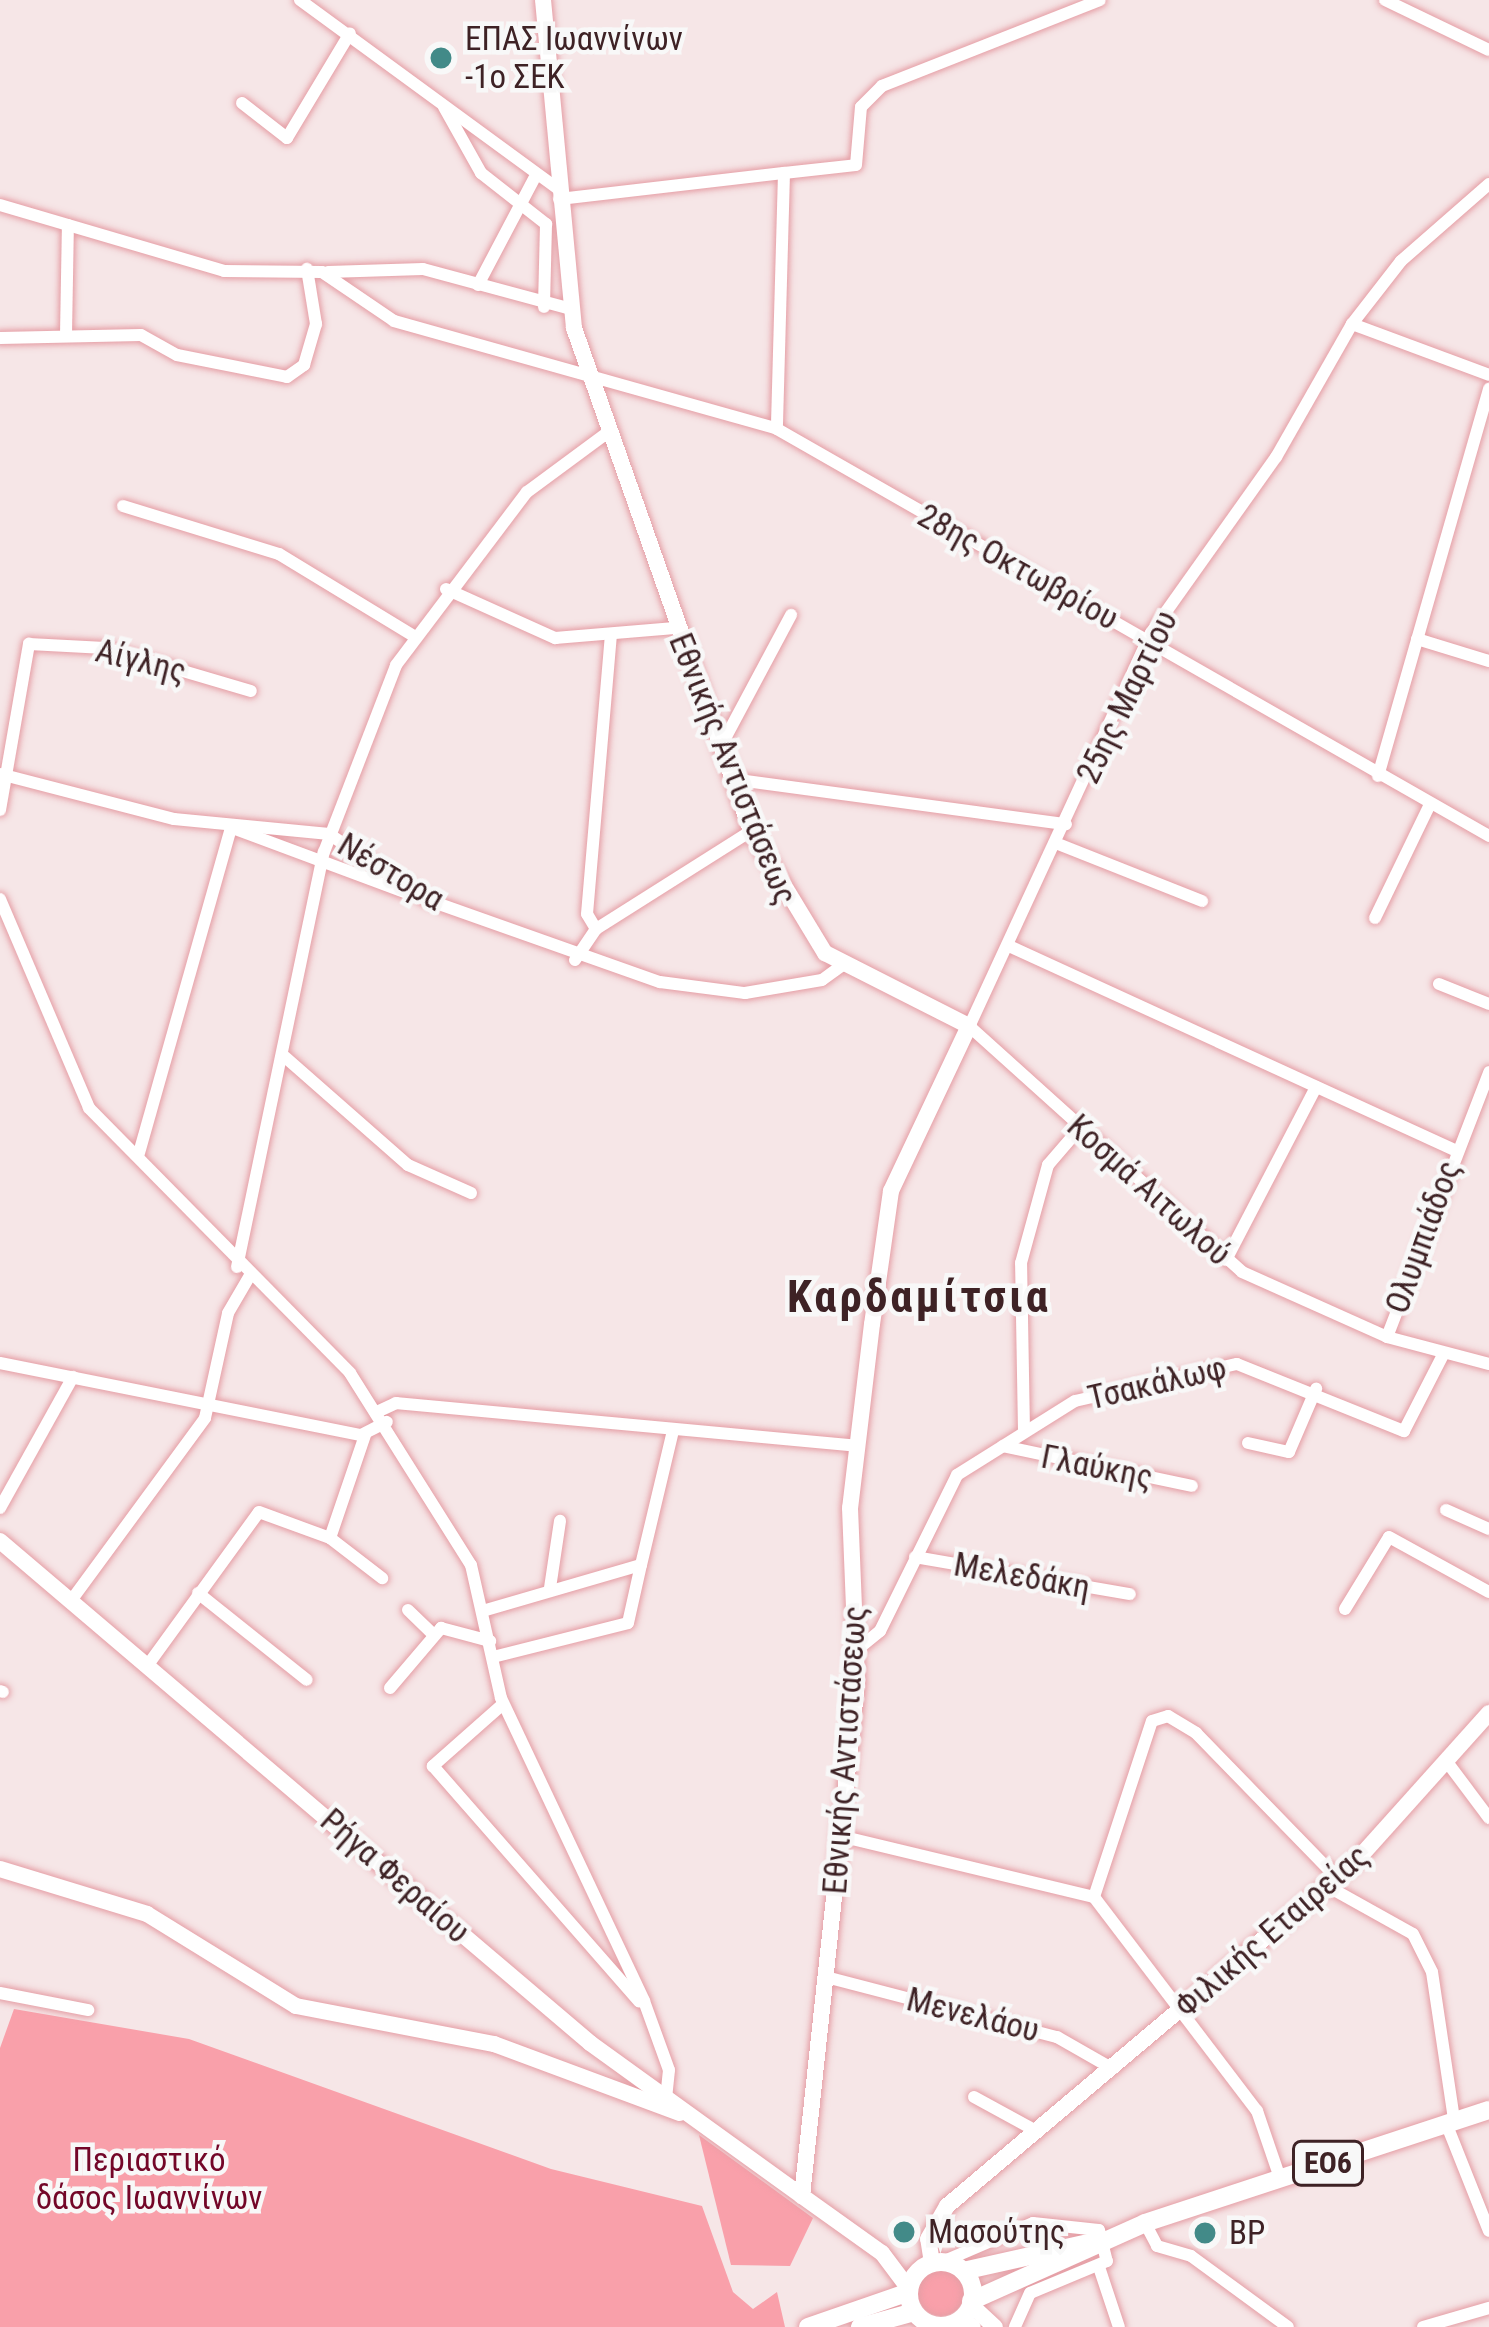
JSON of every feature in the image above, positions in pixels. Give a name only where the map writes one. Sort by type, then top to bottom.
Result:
[{"type":"main road","name":"ΕΟ6","points":[[911,2298],[934,2326],[969,2313],[1144,2223],[1489,2110]]},
{"type":"main road","name":"ΕΟ6","points":[[963,2271],[1107,2239]]},
{"type":"main road","points":[[860,2327],[911,2298],[934,2263],[963,2271],[969,2313]]},
{"type":"main road","points":[[808,2327],[911,2298]]},
{"type":"street","points":[[300,0],[559,194],[856,165],[862,107],[882,86],[1100,0]]},
{"type":"street","name":"Εθνικής Αντιστάσεως","points":[[543,0],[571,309],[607,433],[751,831],[789,910],[841,966],[968,1025],[891,1191],[856,1446],[859,1648],[802,2196]]},
{"type":"street","points":[[1385,0],[1489,50]]},
{"type":"street","points":[[242,103],[286,139],[350,33]]},
{"type":"street","points":[[443,105],[476,168],[523,200],[548,233],[544,307]]},
{"type":"street","points":[[777,429],[784,173]]},
{"type":"street","points":[[478,285],[534,179]]},
{"type":"street","name":"25ης Μαρτίου","points":[[968,1025],[1058,844],[1146,643],[1352,324],[1401,260],[1489,184]]},
{"type":"street","points":[[0,206],[224,272],[423,269],[544,307],[571,309]]},
{"type":"street","points":[[66,335],[68,225]]},
{"type":"street","points":[[0,338],[140,334],[177,355],[291,376],[317,318],[315,270]]},
{"type":"street","name":"28ης Οκτωβρίου","points":[[315,270],[377,315],[590,381],[777,429],[1489,836]]},
{"type":"street","points":[[1352,324],[1489,376]]},
{"type":"street","points":[[1378,776],[1489,389]]},
{"type":"street","points":[[237,1267],[329,834],[412,635],[550,468],[607,433]]},
{"type":"street","points":[[123,506],[279,554],[412,635]]},
{"type":"street","points":[[446,589],[548,636],[611,636],[675,628]]},
{"type":"street","points":[[720,748],[791,615]]},
{"type":"street","points":[[596,929],[587,914],[611,636]]},
{"type":"street","points":[[1417,639],[1489,661]]},
{"type":"street","name":"Αίγλης","points":[[2,775],[29,644],[105,648],[251,691]]},
{"type":"street","points":[[0,810],[2,775]]},
{"type":"street","name":"Νέστορα","points":[[2,775],[233,828],[329,834],[425,899],[575,960],[736,993],[822,980],[841,966]]},
{"type":"street","points":[[731,779],[1066,824]]},
{"type":"street","points":[[1375,919],[1430,804]]},
{"type":"street","points":[[139,1154],[233,828],[425,899]]},
{"type":"street","points":[[575,960],[596,929],[751,831]]},
{"type":"street","points":[[1058,844],[1202,901]]},
{"type":"street","points":[[0,899],[84,1101],[384,1417],[486,1610],[503,1704],[644,2001],[669,2071],[667,2099]]},
{"type":"street","points":[[1009,946],[1454,1150]]},
{"type":"street","points":[[1439,984],[1489,1004]]},
{"type":"street","name":"Κοσμά Αιτωλού","points":[[968,1025],[1226,1260],[1387,1337],[1489,1364]]},
{"type":"street","points":[[285,1057],[404,1162],[470,1193]]},
{"type":"street","name":"Ολυμπιάδος","points":[[1387,1337],[1454,1150],[1489,1072]]},
{"type":"street","points":[[1226,1260],[1316,1088]]},
{"type":"street","points":[[1024,1431],[1021,1262],[1048,1165],[1079,1129]]},
{"type":"street","points":[[73,1598],[209,1402],[228,1313],[249,1277]]},
{"type":"street","name":"Τσακάλωφ","points":[[859,1648],[880,1631],[953,1479],[1081,1398],[1225,1364],[1316,1389],[1407,1430],[1444,1353]]},
{"type":"street","points":[[0,1363],[365,1436]]},
{"type":"street","points":[[0,1508],[73,1377]]},
{"type":"street","points":[[1248,1443],[1289,1452],[1316,1389]]},
{"type":"street","points":[[330,1538],[365,1436],[396,1403],[856,1446]]},
{"type":"street","points":[[493,1657],[628,1623],[673,1431]]},
{"type":"street","name":"Γλαύκης","points":[[1003,1446],[1192,1486]]},
{"type":"street","points":[[1446,1510],[1489,1528]]},
{"type":"street","points":[[150,1662],[259,1512],[330,1538],[382,1578]]},
{"type":"street","points":[[550,1588],[560,1520]]},
{"type":"street","points":[[1346,1609],[1389,1537],[1489,1592]]},
{"type":"street","name":"Ρήγα Φεραίου","points":[[0,1541],[667,2099],[802,2196]]},
{"type":"street","name":"Μελεδάκη","points":[[915,1557],[1130,1594]]},
{"type":"street","points":[[486,1610],[640,1565]]},
{"type":"street","points":[[198,1593],[307,1679]]},
{"type":"street","points":[[408,1610],[433,1634]]},
{"type":"street","points":[[390,1688],[433,1634],[463,1628],[490,1641]]},
{"type":"street","points":[[503,1704],[433,1766],[644,2001]]},
{"type":"street","points":[[1094,1898],[1159,1715],[1209,1745],[1332,1882],[1412,1934],[1432,1972],[1450,2122],[1489,2231]]},
{"type":"street","name":"Φιλικής Εταιρείας","points":[[934,2263],[937,2218],[1332,1882],[1487,1719]]},
{"type":"street","points":[[1447,1762],[1489,1818]]},
{"type":"street","points":[[840,1837],[1094,1898],[1257,2111],[1280,2178]]},
{"type":"street","points":[[0,1869],[147,1914],[296,2006],[494,2044],[691,2116]]},
{"type":"street","name":"Μενελάου","points":[[826,1977],[1058,2036],[1113,2069]]},
{"type":"street","points":[[0,1993],[88,2010]]},
{"type":"street","points":[[974,2097],[1036,2131]]},
{"type":"street","points":[[802,2196],[882,2253],[911,2298]]},
{"type":"street","points":[[882,2253],[934,2263],[1041,2222],[1107,2239],[1099,2267],[1119,2327]]},
{"type":"street","points":[[1144,2223],[1157,2246],[1191,2256],[1288,2327]]},
{"type":"street","points":[[1015,2327],[1030,2293],[1099,2267]]},
{"type":"street","points":[[1423,2327],[1489,2308]]},
{"type":"street","points":[[969,2313],[995,2327]]},
{"type":"green space","name":"Περιαστικό δάσος Ιωαννίνων","points":[[14,2009],[189,2039],[551,2169],[702,2206],[733,2292],[753,2309],[777,2292],[785,2327],[0,2327],[0,2048]]},
{"type":"green space","points":[[699,2135],[813,2218],[790,2266],[731,2265]]},
{"type":"green space","points":[[941,2270],[957,2277],[964,2293],[957,2309],[941,2316],[925,2309],[918,2293],[925,2277]]},
{"type":"place","name":"ΕΠΑΣ Ιωαννίνων -1ο ΣΕΚ","points":[[441,58]]},
{"type":"place","name":"Μασούτης","points":[[904,2232]]},
{"type":"place","name":"BP","points":[[1205,2233]]},
{"type":"district","name":"Καρδαμίτσια","points":[[919,1297]]}]
